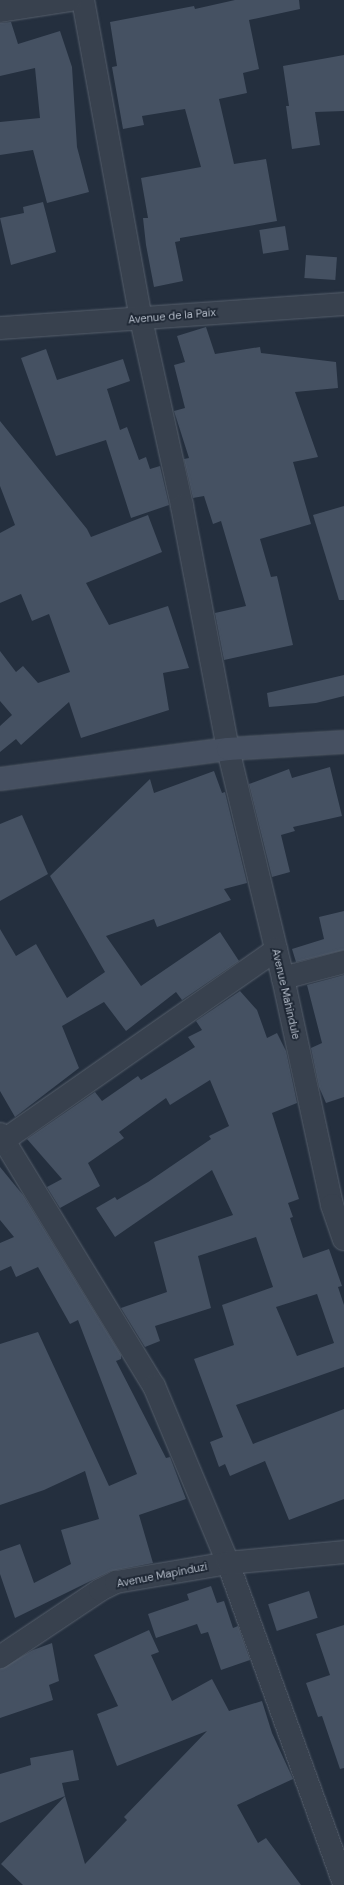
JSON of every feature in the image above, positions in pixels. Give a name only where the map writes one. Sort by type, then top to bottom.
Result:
[{"type":"main road","points":[[0,779],[228,749],[344,742]]},
{"type":"street","points":[[0,11],[70,0]]},
{"type":"street","name":"Avenue Mahindule","points":[[83,0],[141,319],[182,506],[228,749],[283,978],[332,1205],[344,1239]]},
{"type":"street","name":"Avenue de la Paix","points":[[0,328],[344,304]]},
{"type":"street","points":[[276,950],[1,1139],[144,1367],[228,1563],[344,1883]]},
{"type":"street","points":[[283,978],[344,962]]},
{"type":"street","name":"Avenue Mapinduzi","points":[[0,1657],[100,1590],[116,1582],[228,1563],[344,1552]]},
{"type":"building","points":[[235,0],[299,0],[300,9],[249,20],[259,69],[243,73],[247,93],[219,99],[234,164],[266,159],[277,221],[180,238],[180,241],[175,242],[183,281],[154,287],[146,245],[143,218],[148,218],[141,178],[201,167],[185,109],[142,116],[144,125],[123,129],[112,67],[117,66],[110,22],[194,6],[195,9]]},
{"type":"building","points":[[11,22],[18,44],[60,31],[72,67],[77,147],[89,192],[47,203],[33,150],[0,155],[0,122],[40,118],[35,68],[0,76],[0,23]]},
{"type":"building","points":[[344,55],[344,111],[315,112],[320,145],[292,149],[286,106],[289,106],[283,66]]},
{"type":"building","points":[[43,202],[56,252],[11,265],[0,218],[24,213],[23,207]]},
{"type":"building","points":[[285,226],[289,250],[263,254],[259,230]]},
{"type":"building","points":[[306,255],[337,257],[335,280],[304,278]]},
{"type":"building","points":[[206,327],[215,354],[260,347],[261,353],[336,362],[338,388],[295,392],[318,457],[293,462],[311,524],[260,539],[271,577],[277,576],[293,645],[224,660],[215,613],[246,606],[221,521],[213,524],[204,496],[193,498],[184,459],[189,458],[174,411],[185,408],[174,365],[185,362],[177,336]]},
{"type":"building","points":[[46,349],[57,380],[123,359],[130,381],[107,389],[120,430],[127,427],[139,460],[146,457],[150,469],[160,466],[169,505],[131,518],[106,440],[56,456],[21,358]]},
{"type":"building","points":[[0,421],[87,529],[91,537],[148,515],[162,552],[86,583],[109,625],[168,606],[189,668],[163,673],[169,710],[81,738],[69,702],[21,745],[16,739],[0,752],[0,726],[12,715],[0,701],[0,651],[16,672],[23,666],[38,683],[70,672],[49,614],[32,621],[21,594],[0,603],[0,533],[15,525],[0,486]]},
{"type":"building","points":[[344,506],[344,600],[339,600],[313,515]]},
{"type":"building","points":[[344,675],[344,696],[316,703],[269,707],[267,693]]},
{"type":"building","points":[[330,767],[342,816],[293,827],[295,831],[281,835],[290,872],[272,877],[249,784],[289,769],[292,778]]},
{"type":"building","points":[[214,771],[222,793],[225,792],[247,883],[224,889],[231,900],[157,927],[154,919],[106,936],[141,986],[220,932],[239,961],[182,1000],[176,992],[126,1031],[104,1002],[62,1026],[79,1068],[15,1117],[0,1091],[0,929],[16,956],[36,944],[67,998],[105,972],[50,876],[150,779],[154,793]]},
{"type":"building","points":[[22,815],[48,874],[0,901],[0,824]]},
{"type":"building","points":[[344,911],[344,950],[296,962],[292,949],[324,939],[319,917]]},
{"type":"building","points":[[344,975],[344,1097],[326,1103],[319,1087],[311,1048],[322,1043],[307,985]]},
{"type":"building","points":[[240,991],[257,1010],[267,1038],[277,1033],[286,1051],[297,1103],[272,1113],[299,1199],[288,1203],[293,1217],[290,1218],[303,1258],[329,1249],[342,1286],[338,1287],[344,1305],[344,1367],[236,1405],[253,1444],[344,1409],[344,1499],[289,1520],[265,1461],[230,1476],[225,1464],[219,1467],[210,1442],[223,1437],[194,1359],[234,1345],[222,1305],[273,1287],[256,1237],[198,1256],[211,1308],[155,1326],[160,1341],[145,1347],[121,1308],[167,1292],[154,1242],[233,1215],[212,1170],[115,1237],[96,1208],[115,1197],[117,1200],[148,1182],[211,1139],[209,1136],[229,1126],[210,1080],[170,1105],[166,1098],[119,1132],[124,1138],[88,1163],[100,1186],[60,1208],[47,1187],[62,1179],[27,1139],[95,1092],[102,1101],[138,1076],[141,1080],[195,1047],[188,1037],[202,1030],[196,1021]],"holes":[[[317,1294],[334,1343],[297,1356],[276,1307]]]},
{"type":"building","points":[[0,1167],[23,1195],[121,1355],[121,1359],[116,1361],[166,1458],[170,1457],[186,1499],[139,1515],[153,1563],[111,1571],[15,1618],[0,1574],[0,1551],[20,1544],[34,1583],[71,1564],[61,1530],[99,1519],[85,1471],[44,1490],[0,1505],[0,1344],[38,1332],[109,1486],[137,1474],[78,1320],[70,1324],[38,1267],[16,1277],[11,1266],[0,1271],[0,1243],[14,1237],[0,1220]]},
{"type":"building","points":[[211,1586],[217,1603],[224,1601],[233,1628],[238,1626],[250,1660],[221,1670],[208,1632],[201,1634],[197,1624],[156,1638],[148,1614],[189,1600],[187,1594]]},
{"type":"building","points":[[309,1591],[318,1618],[277,1631],[268,1604]]},
{"type":"building","points":[[344,1625],[344,1768],[340,1769],[322,1716],[318,1717],[306,1683],[330,1675],[316,1634]]},
{"type":"building","points":[[149,1630],[159,1652],[151,1655],[172,1701],[212,1679],[229,1711],[262,1701],[272,1733],[293,1779],[237,1805],[258,1843],[266,1838],[301,1885],[23,1885],[1,1864],[65,1796],[85,1864],[127,1820],[124,1817],[207,1731],[117,1766],[97,1714],[118,1706],[94,1655]]},
{"type":"building","points":[[52,1643],[59,1681],[49,1685],[53,1700],[0,1718],[0,1669],[33,1650]]},
{"type":"building","points":[[73,1750],[79,1780],[62,1783],[65,1796],[0,1823],[0,1774],[31,1765],[30,1758]]}]
